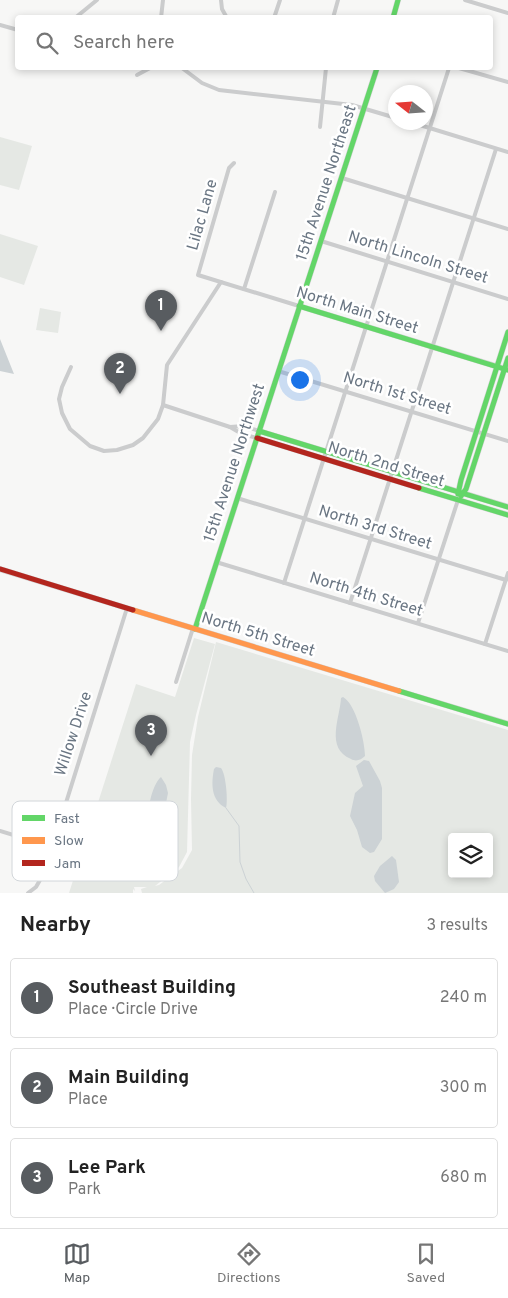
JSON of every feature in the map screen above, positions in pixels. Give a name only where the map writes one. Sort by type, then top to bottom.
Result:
[{"type":"street","points":[[78,15],[96,0]]},
{"type":"street","points":[[161,15],[163,0]]},
{"type":"street","points":[[222,0],[222,9],[225,15]]},
{"type":"street","points":[[275,15],[280,0]]},
{"type":"street","points":[[334,15],[338,0]]},
{"type":"street","points":[[394,15],[398,0]]},
{"type":"street","points":[[465,0],[508,13]]},
{"type":"street","points":[[0,25],[15,29]]},
{"type":"street","points":[[137,75],[146,70]]},
{"type":"street","points":[[184,70],[202,84],[219,90],[323,101],[364,108],[388,116]]},
{"type":"street","points":[[320,127],[326,70]]},
{"type":"street","name":"15th Avenue Northeast","points":[[299,306],[376,70]]},
{"type":"street","points":[[433,116],[448,70]]},
{"type":"street","points":[[467,70],[508,82]]},
{"type":"street","points":[[433,129],[508,152]]},
{"type":"street","points":[[284,583],[428,130]]},
{"type":"street","points":[[350,603],[496,149]]},
{"type":"street","name":"Lilac Lane","points":[[198,275],[227,175],[234,163]]},
{"type":"street","points":[[342,178],[508,229]]},
{"type":"street","points":[[244,289],[276,192]]},
{"type":"street","name":"North Lincoln Street","points":[[321,241],[508,299]]},
{"type":"street","name":"North Main Street","points":[[198,275],[506,369]]},
{"type":"street","points":[[71,367],[60,392],[59,399],[62,413],[70,429],[97,449],[104,451],[117,450],[138,442],[152,429],[163,405],[167,365],[221,282]]},
{"type":"street","name":"15th Avenue Northwest","points":[[176,682],[299,306]]},
{"type":"street","points":[[461,493],[476,432],[508,332]]},
{"type":"street","points":[[418,623],[458,500],[484,434],[508,358]]},
{"type":"street","name":"North 1st Street","points":[[278,371],[508,441]]},
{"type":"street","points":[[163,405],[257,438]]},
{"type":"street","points":[[230,427],[244,426],[259,431]]},
{"type":"street","name":"North 2nd Street","points":[[259,431],[508,507]]},
{"type":"street","name":"North 2nd Street","points":[[257,438],[508,515]]},
{"type":"street","name":"North 3rd Street","points":[[237,498],[506,580]]},
{"type":"street","name":"North 4th Street","points":[[216,562],[508,650]]},
{"type":"street","name":"North 5th Street","points":[[0,569],[508,724]]},
{"type":"street","points":[[485,644],[508,573]]},
{"type":"street","name":"Willow Drive","points":[[66,801],[127,608]]},
{"type":"street","points":[[0,831],[12,835]]},
{"type":"street","name":"Willow Drive","points":[[28,893],[40,881]]},
{"type":"shaded area","points":[[0,137],[32,146],[19,190],[0,185]]},
{"type":"shaded area","points":[[0,234],[38,246],[24,285],[0,277]]},
{"type":"shaded area","points":[[40,308],[61,312],[58,333],[36,330]]},
{"type":"shaded area","points":[[0,339],[14,374],[0,371]]},
{"type":"shaded area","points":[[194,638],[215,644],[190,742],[187,852],[179,867],[178,801],[98,801],[136,684],[175,697]]},
{"type":"shaded area","points":[[216,642],[508,730],[508,893],[142,893],[141,889],[147,887],[134,887],[135,891],[133,889],[133,893],[69,893],[73,881],[161,881],[155,886],[164,881],[178,881],[178,871],[182,868],[192,850],[192,755],[198,717]]},
{"type":"shaded area","points":[[343,697],[348,701],[356,715],[365,756],[362,759],[353,760],[343,754],[338,748],[336,732],[341,698]]},
{"type":"shaded area","points":[[364,760],[369,761],[382,788],[382,839],[374,852],[370,853],[362,847],[350,816],[355,793],[363,786],[356,766]]},
{"type":"shaded area","points":[[216,767],[221,768],[223,771],[227,794],[226,808],[217,801],[213,791],[213,775]]},
{"type":"shaded area","points":[[161,777],[166,785],[168,793],[166,801],[150,801]]},
{"type":"shaded area","points":[[392,856],[396,860],[399,882],[394,889],[385,893],[375,881],[374,876],[380,866]]},
{"type":"waterway","points":[[226,808],[239,826],[240,862],[246,879],[254,893]]},
{"type":"traffic: fast","points":[[394,15],[398,0]]},
{"type":"traffic: fast","points":[[195,629],[376,70]]},
{"type":"traffic: fast","points":[[299,306],[508,370]]},
{"type":"traffic: fast","points":[[458,494],[508,332]]},
{"type":"traffic: fast","points":[[461,496],[466,489],[508,358]]},
{"type":"traffic: fast","points":[[259,431],[508,507]]},
{"type":"traffic: fast","points":[[419,488],[508,515]]},
{"type":"traffic: fast","points":[[399,691],[508,724]]},
{"type":"traffic: slow","points":[[133,610],[399,691]]},
{"type":"traffic: jam","points":[[257,438],[419,488]]},
{"type":"traffic: jam","points":[[0,569],[133,610]]},
{"type":"place","name":"Southeast Building","points":[[161,331]]},
{"type":"place","name":"Main Building","points":[[120,394]]},
{"type":"place","name":"Lee Park","points":[[151,756]]}]
